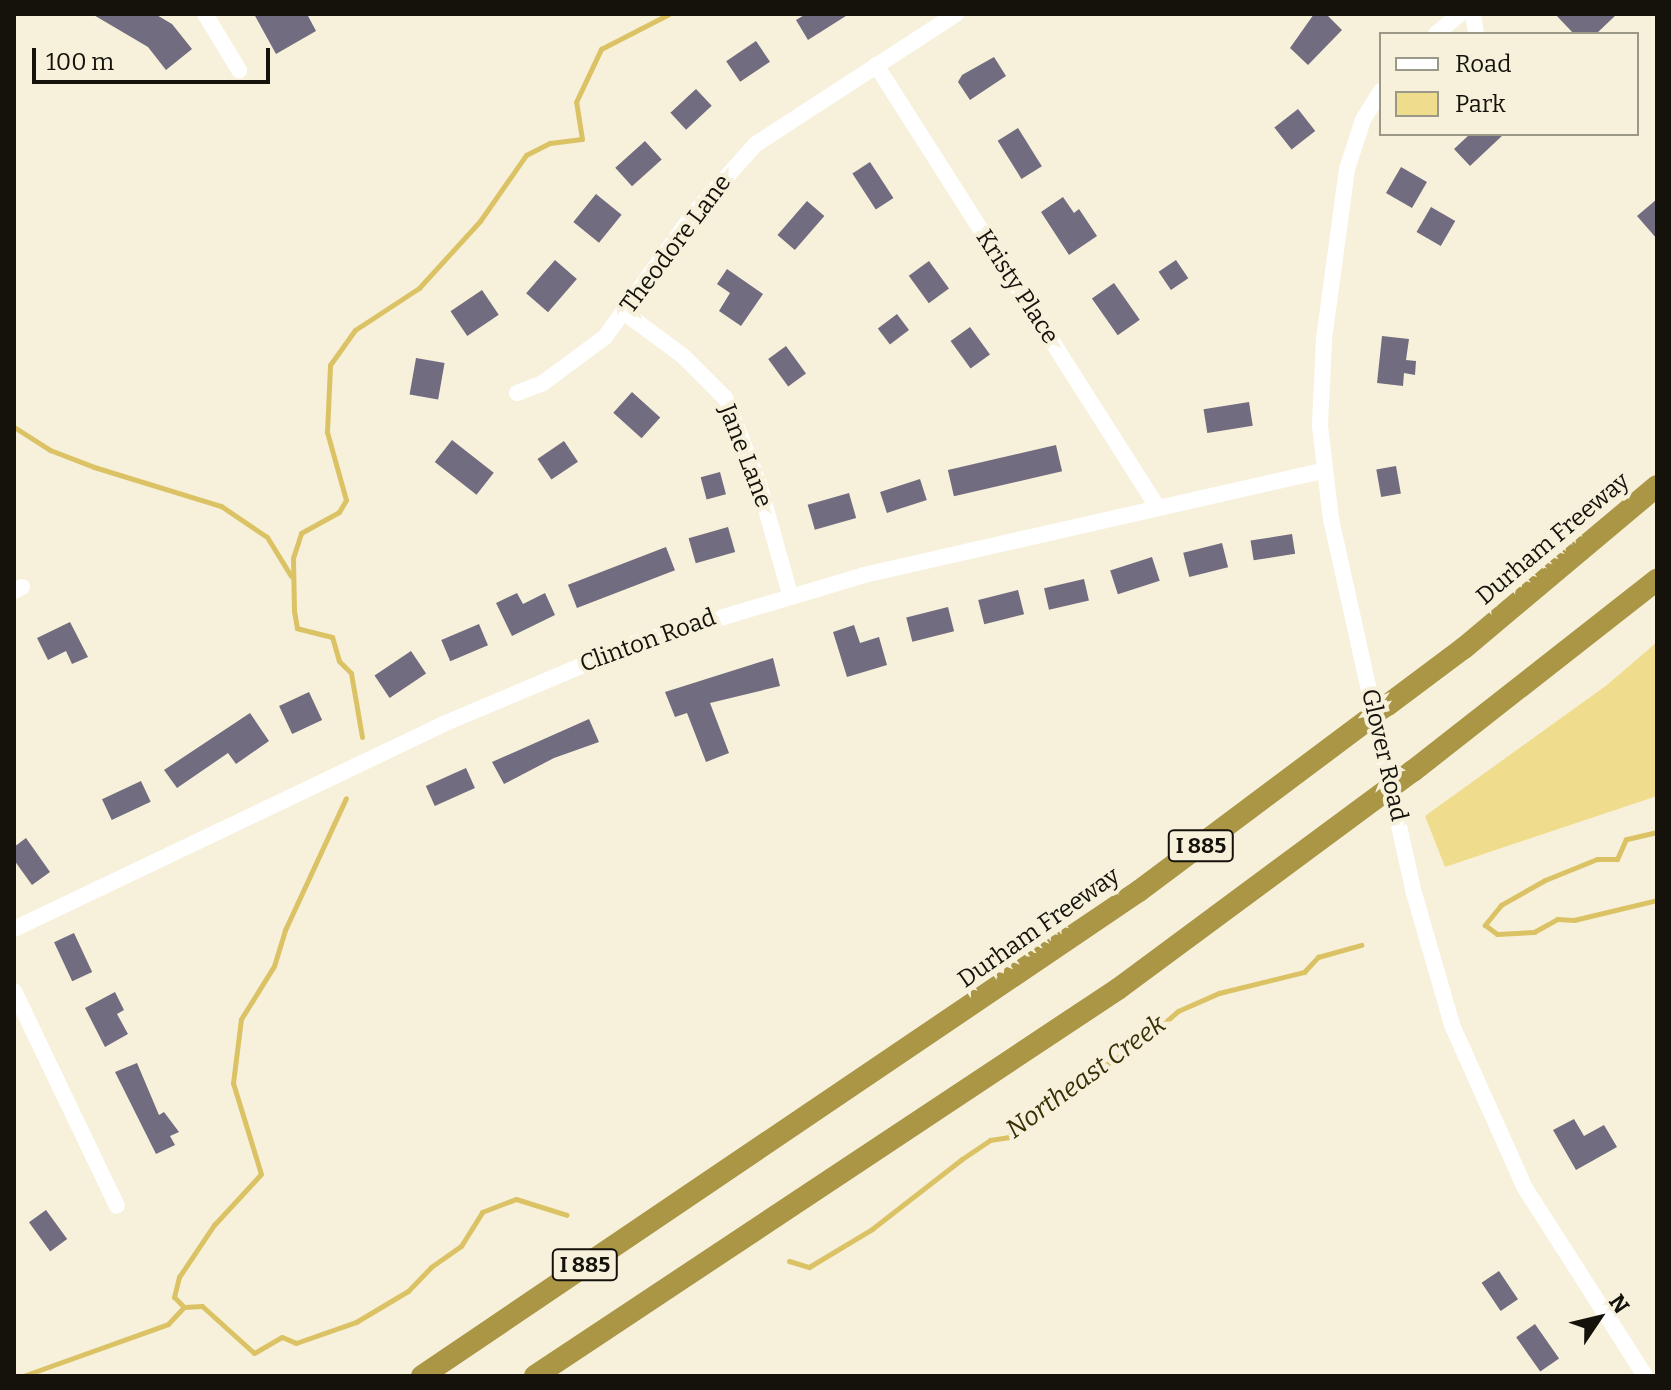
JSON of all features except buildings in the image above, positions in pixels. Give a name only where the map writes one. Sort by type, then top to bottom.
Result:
[{"type":"highway","name":"Durham Freeway","points":[[422,1376],[1162,874],[1464,648],[1657,486]]},
{"type":"highway","name":"I 885","points":[[535,1376],[1118,989],[1413,771],[1657,580]]},
{"type":"street","points":[[205,14],[239,70]]},
{"type":"street","name":"Theodore Lane","points":[[517,393],[565,369],[605,337],[694,213],[756,144],[956,14]]},
{"type":"street","points":[[1438,32],[1460,14]]},
{"type":"street","name":"Kristy Place","points":[[876,65],[1158,508]]},
{"type":"street","name":"Glover Road","points":[[1378,99],[1347,169],[1331,276],[1320,395],[1323,471],[1404,848],[1438,983],[1485,1109],[1547,1226],[1645,1376]]},
{"type":"street","name":"Jane Lane","points":[[625,313],[683,356],[725,398],[758,481],[790,594]]},
{"type":"street","name":"Clinton Road","points":[[14,929],[505,697],[633,644],[790,594],[1323,471]]},
{"type":"street","points":[[14,991],[117,1206]]},
{"type":"green space","points":[[1657,642],[1657,796],[1445,867],[1425,816],[1607,685]]},
{"type":"waterway","points":[[362,737],[351,673],[339,661],[332,637],[297,628],[294,611],[293,558],[301,533],[339,512],[346,500],[327,432],[330,365],[355,330],[419,288],[480,221],[526,155],[550,143],[582,139],[576,102],[601,49],[669,14]]},
{"type":"waterway","points":[[14,427],[50,450],[94,467],[221,506],[267,537],[291,576]]},
{"type":"waterway","points":[[184,1307],[174,1297],[179,1277],[214,1225],[261,1174],[233,1083],[241,1019],[274,966],[285,930],[346,798]]},
{"type":"waterway","points":[[1657,832],[1626,839],[1617,859],[1597,859],[1545,880],[1501,905],[1485,925],[1497,934],[1534,932],[1557,919],[1574,920],[1657,900]]},
{"type":"waterway","name":"Northeast Creek","points":[[789,1261],[809,1267],[872,1229],[962,1159],[990,1140],[1008,1137],[1063,1090],[1139,1045],[1178,1011],[1219,993],[1304,972],[1318,957],[1361,945]]},
{"type":"waterway","name":"Northeast Creek","points":[[184,1307],[202,1306],[254,1353],[282,1337],[296,1343],[356,1322],[408,1291],[431,1267],[461,1246],[482,1212],[516,1199],[567,1215]]},
{"type":"waterway","name":"Northeast Creek","points":[[23,1376],[168,1324],[184,1307]]}]
